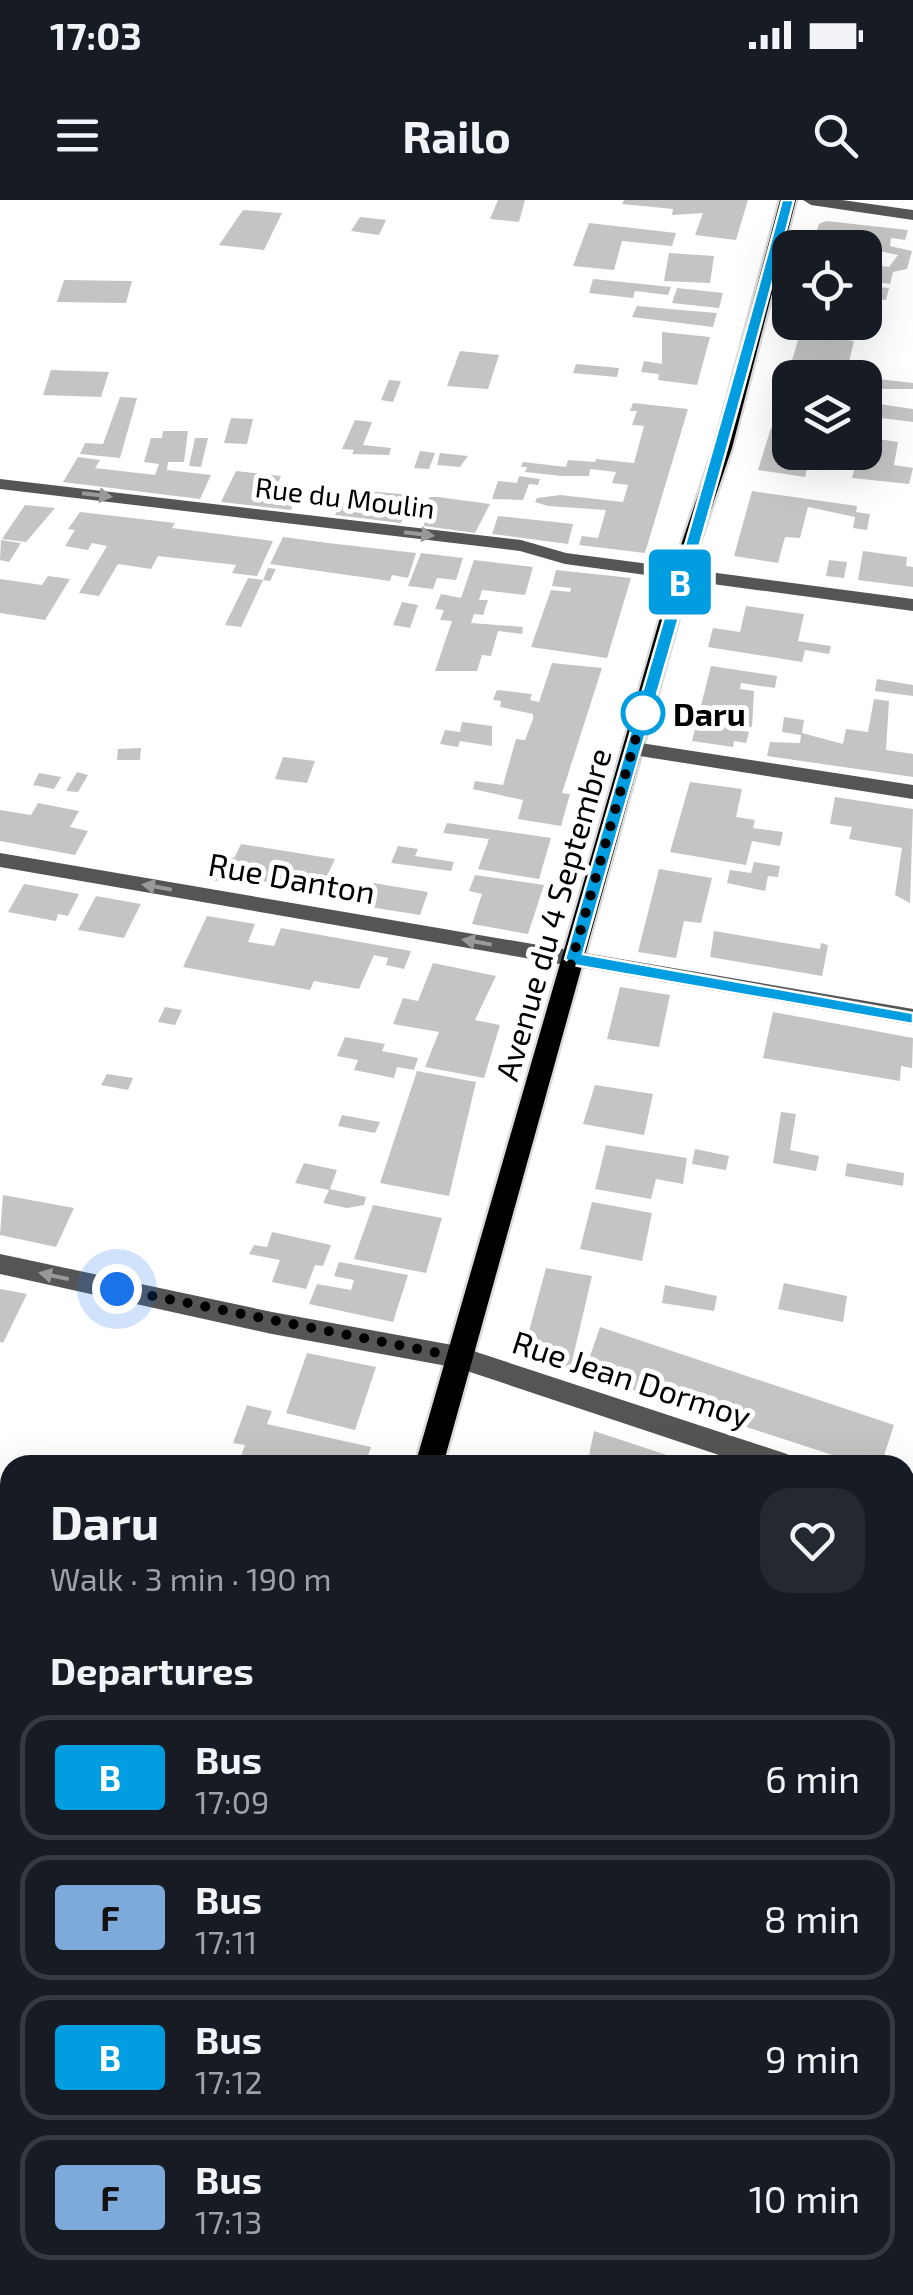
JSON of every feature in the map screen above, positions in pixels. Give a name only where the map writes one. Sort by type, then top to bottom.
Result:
[{"type":"main road","name":"Avenue du 4 Septembre","points":[[432,1455],[682,572],[723,448],[788,200]]},
{"type":"street","points":[[811,200],[913,215]]},
{"type":"street","name":"Rue du Moulin","points":[[0,484],[521,546],[565,558],[913,605]]},
{"type":"street","points":[[634,749],[913,792]]},
{"type":"street","name":"Rue Danton","points":[[0,860],[913,1017]]},
{"type":"street","name":"Rue Jean Dormoy","points":[[0,1264],[272,1323],[458,1357],[754,1455]]},
{"type":"building","points":[[498,200],[525,200],[519,222],[490,219]]},
{"type":"building","points":[[624,200],[748,200],[736,240],[695,235],[703,213],[672,215],[673,209],[622,204]]},
{"type":"building","points":[[243,210],[282,213],[264,250],[219,245]]},
{"type":"building","points":[[360,217],[386,220],[379,235],[351,231]]},
{"type":"building","points":[[826,221],[908,230],[905,240],[891,238],[890,246],[912,251],[907,269],[893,272],[890,284],[882,283],[882,266],[889,267],[898,255],[882,252],[882,230],[817,230]]},
{"type":"building","points":[[589,223],[676,233],[672,246],[622,241],[614,270],[573,266]]},
{"type":"building","points":[[669,253],[714,256],[710,283],[664,281]]},
{"type":"building","points":[[593,279],[671,287],[668,295],[635,291],[633,298],[589,293]]},
{"type":"building","points":[[64,280],[132,281],[126,303],[57,302]]},
{"type":"building","points":[[882,287],[889,288],[886,300],[882,300]]},
{"type":"building","points":[[677,288],[723,293],[719,308],[672,303]]},
{"type":"building","points":[[637,306],[717,313],[713,327],[632,317]]},
{"type":"building","points":[[662,332],[710,337],[697,385],[658,380],[659,374],[641,372],[644,361],[662,364]]},
{"type":"building","points":[[798,340],[854,341],[849,360],[792,360]]},
{"type":"building","points":[[460,351],[499,355],[488,389],[447,386]]},
{"type":"building","points":[[576,364],[619,368],[617,377],[573,373]]},
{"type":"building","points":[[51,370],[109,372],[101,397],[43,395]]},
{"type":"building","points":[[882,379],[913,383],[913,389],[882,389]]},
{"type":"building","points":[[389,380],[401,381],[393,402],[381,400]]},
{"type":"building","points":[[120,397],[137,398],[120,458],[80,454],[85,443],[103,444]]},
{"type":"building","points":[[633,403],[688,409],[645,553],[579,545],[582,536],[598,538],[606,510],[548,506],[535,502],[537,498],[560,495],[623,502],[628,485],[612,483],[616,472],[590,469],[589,476],[562,476],[525,472],[527,467],[521,467],[523,462],[566,467],[568,460],[596,459],[634,463],[644,426],[632,425],[637,411],[630,411]]},
{"type":"building","points":[[882,404],[913,409],[913,422],[882,418]]},
{"type":"building","points":[[231,418],[253,419],[247,444],[224,443]]},
{"type":"building","points":[[355,420],[372,422],[363,445],[391,448],[389,455],[352,454],[354,450],[342,449]]},
{"type":"building","points":[[771,428],[772,470],[807,470],[805,477],[758,470]]},
{"type":"building","points":[[163,431],[188,431],[184,462],[168,462],[167,470],[211,475],[200,499],[63,482],[78,457],[100,460],[95,468],[155,475],[159,464],[144,462],[151,438],[162,438]]},
{"type":"building","points":[[195,438],[208,438],[201,467],[189,466]]},
{"type":"building","points":[[882,440],[898,442],[894,465],[913,468],[909,484],[852,478],[854,470],[882,470]]},
{"type":"building","points":[[420,451],[435,453],[429,469],[414,468]]},
{"type":"building","points":[[440,453],[468,456],[460,467],[437,465]]},
{"type":"building","points":[[236,471],[281,476],[278,484],[300,487],[291,510],[221,502]]},
{"type":"building","points":[[519,476],[540,479],[538,485],[529,484],[523,500],[492,499],[498,481],[517,483]]},
{"type":"building","points":[[356,490],[412,495],[401,523],[335,515],[340,503],[350,504]]},
{"type":"building","points":[[752,491],[857,506],[856,512],[870,514],[867,530],[853,528],[855,517],[808,507],[800,538],[785,537],[778,563],[734,556]]},
{"type":"building","points":[[429,497],[490,504],[475,533],[424,526]]},
{"type":"building","points":[[25,505],[55,508],[26,542],[2,539]]},
{"type":"building","points":[[80,512],[175,523],[172,528],[273,541],[257,576],[232,573],[236,565],[158,556],[151,569],[118,564],[99,596],[79,593],[107,546],[92,543],[88,550],[65,546],[75,530],[68,529]]},
{"type":"building","points":[[498,516],[573,524],[568,544],[492,534]]},
{"type":"building","points":[[283,537],[416,553],[408,578],[392,575],[390,581],[270,564]]},
{"type":"building","points":[[1,540],[21,543],[9,562],[0,560]]},
{"type":"building","points":[[863,551],[907,557],[906,566],[913,567],[913,587],[858,580]]},
{"type":"building","points":[[421,553],[463,558],[456,580],[437,578],[433,589],[408,586]]},
{"type":"building","points":[[474,560],[533,567],[525,595],[482,590],[479,600],[488,600],[483,615],[474,614],[471,623],[523,627],[522,634],[498,631],[491,656],[482,655],[477,671],[435,671],[452,621],[440,620],[444,610],[435,609],[441,594],[461,598]]},
{"type":"building","points":[[829,560],[847,562],[844,578],[826,576]]},
{"type":"building","points":[[268,568],[276,569],[270,581],[263,580]]},
{"type":"building","points":[[556,570],[631,578],[607,658],[531,647],[551,590],[570,592],[571,588],[552,586]]},
{"type":"building","points":[[48,576],[70,579],[45,620],[0,613],[0,579],[42,585]]},
{"type":"building","points":[[248,578],[263,580],[241,627],[225,625]]},
{"type":"building","points":[[402,602],[418,605],[410,628],[393,625]]},
{"type":"building","points":[[746,606],[804,614],[798,641],[831,646],[829,654],[805,650],[802,662],[708,647],[713,628],[740,632]]},
{"type":"building","points":[[552,663],[602,668],[562,793],[570,794],[561,826],[518,819],[523,800],[473,789],[475,781],[503,785],[516,739],[525,740],[533,719],[533,714],[500,707],[501,701],[493,700],[497,690],[532,694],[530,700],[539,702]]},
{"type":"building","points":[[711,666],[777,676],[775,688],[741,683],[740,689],[754,691],[752,727],[737,724],[736,730],[749,732],[746,743],[734,741],[733,747],[692,741]]},
{"type":"building","points":[[877,679],[913,685],[913,696],[875,691]]},
{"type":"building","points":[[874,699],[889,701],[886,750],[913,754],[913,777],[767,756],[770,742],[800,743],[801,735],[782,732],[784,717],[804,720],[802,733],[843,744],[846,729],[868,732]]},
{"type":"building","points":[[462,722],[492,726],[492,746],[460,741],[458,747],[440,744],[445,730],[460,732]]},
{"type":"building","points":[[141,748],[140,760],[117,760],[118,749]]},
{"type":"building","points":[[283,757],[315,761],[307,783],[275,779]]},
{"type":"building","points":[[77,772],[88,775],[78,792],[66,791]]},
{"type":"building","points":[[39,773],[61,777],[54,789],[33,785]]},
{"type":"building","points":[[690,782],[742,789],[736,817],[755,820],[753,828],[783,832],[780,846],[752,841],[746,865],[670,852]]},
{"type":"building","points":[[835,797],[913,809],[910,903],[895,895],[902,848],[849,839],[852,827],[830,824]]},
{"type":"building","points":[[38,803],[79,811],[70,827],[88,831],[75,855],[0,841],[0,810],[31,815]]},
{"type":"building","points":[[447,823],[551,838],[539,879],[478,869],[489,839],[443,833]]},
{"type":"building","points":[[241,844],[335,859],[320,891],[226,875],[223,882],[205,879],[216,854],[234,858]]},
{"type":"building","points":[[398,846],[418,849],[415,856],[454,862],[451,871],[391,863]]},
{"type":"building","points":[[754,862],[780,866],[778,877],[768,876],[765,891],[727,883],[730,870],[751,873]]},
{"type":"building","points":[[659,869],[712,878],[701,923],[684,921],[676,958],[638,952]]},
{"type":"building","points":[[475,875],[544,885],[528,934],[472,924],[482,894],[469,891]]},
{"type":"building","points":[[373,883],[428,892],[420,915],[363,906]]},
{"type":"building","points":[[24,884],[79,894],[68,916],[58,914],[56,921],[8,912]]},
{"type":"building","points":[[96,896],[141,904],[124,938],[78,930]]},
{"type":"building","points":[[207,916],[255,924],[248,942],[274,946],[281,928],[411,951],[404,969],[386,965],[388,958],[374,955],[359,989],[314,981],[310,990],[183,967]]},
{"type":"building","points":[[714,931],[820,949],[821,943],[828,945],[822,976],[710,957]]},
{"type":"building","points":[[433,963],[496,976],[475,1020],[500,1025],[484,1078],[425,1067],[439,1032],[393,1024],[403,998],[418,1001]]},
{"type":"building","points":[[620,987],[670,995],[659,1047],[607,1039]]},
{"type":"building","points":[[165,1007],[182,1010],[175,1025],[158,1022]]},
{"type":"building","points":[[773,1012],[913,1038],[912,1068],[901,1066],[900,1081],[763,1058]]},
{"type":"building","points":[[345,1037],[385,1044],[382,1051],[418,1058],[414,1070],[397,1067],[394,1078],[354,1070],[358,1060],[337,1056]]},
{"type":"building","points":[[417,1071],[476,1082],[449,1196],[380,1183]]},
{"type":"building","points":[[107,1074],[133,1078],[128,1090],[101,1085]]},
{"type":"building","points":[[595,1085],[653,1094],[644,1135],[583,1124]]},
{"type":"building","points":[[781,1112],[796,1114],[790,1150],[819,1156],[816,1171],[773,1163]]},
{"type":"building","points":[[342,1115],[380,1122],[375,1133],[338,1126]]},
{"type":"building","points":[[606,1145],[687,1158],[683,1184],[656,1179],[651,1199],[595,1189]]},
{"type":"building","points":[[695,1149],[729,1156],[726,1170],[692,1164]]},
{"type":"building","points":[[304,1163],[337,1170],[330,1189],[366,1197],[364,1205],[347,1208],[323,1203],[329,1190],[295,1183]]},
{"type":"building","points":[[847,1163],[904,1173],[903,1186],[845,1176]]},
{"type":"building","points":[[3,1195],[74,1208],[56,1247],[0,1235]]},
{"type":"building","points":[[592,1202],[652,1213],[642,1261],[580,1249]]},
{"type":"building","points":[[373,1205],[442,1218],[426,1273],[354,1259]]},
{"type":"building","points":[[272,1232],[331,1245],[323,1266],[315,1265],[306,1289],[272,1282],[280,1260],[249,1254],[254,1245],[267,1247]]},
{"type":"building","points":[[339,1262],[408,1275],[393,1322],[309,1304],[317,1284],[351,1290],[354,1280],[334,1276]]},
{"type":"building","points":[[546,1268],[592,1276],[570,1370],[522,1357]]},
{"type":"building","points":[[784,1283],[847,1296],[843,1322],[778,1309]]},
{"type":"building","points":[[665,1285],[717,1296],[714,1311],[662,1303]]},
{"type":"building","points":[[0,1289],[27,1294],[3,1343],[0,1342]]},
{"type":"building","points":[[600,1327],[894,1425],[884,1455],[832,1455],[584,1374]]},
{"type":"building","points":[[307,1353],[376,1367],[355,1430],[286,1413]]},
{"type":"building","points":[[247,1405],[272,1411],[267,1424],[371,1447],[368,1455],[241,1455],[245,1445],[233,1443]]},
{"type":"building","points":[[594,1431],[667,1455],[589,1455]]},
{"type":"bus line","name":"B","points":[[788,200],[723,448],[691,542],[573,959],[913,1017]]},
{"type":"place","name":"Daru","points":[[643,713]]},
{"type":"route","points":[[117,1289],[272,1323],[458,1357],[643,713]]}]
